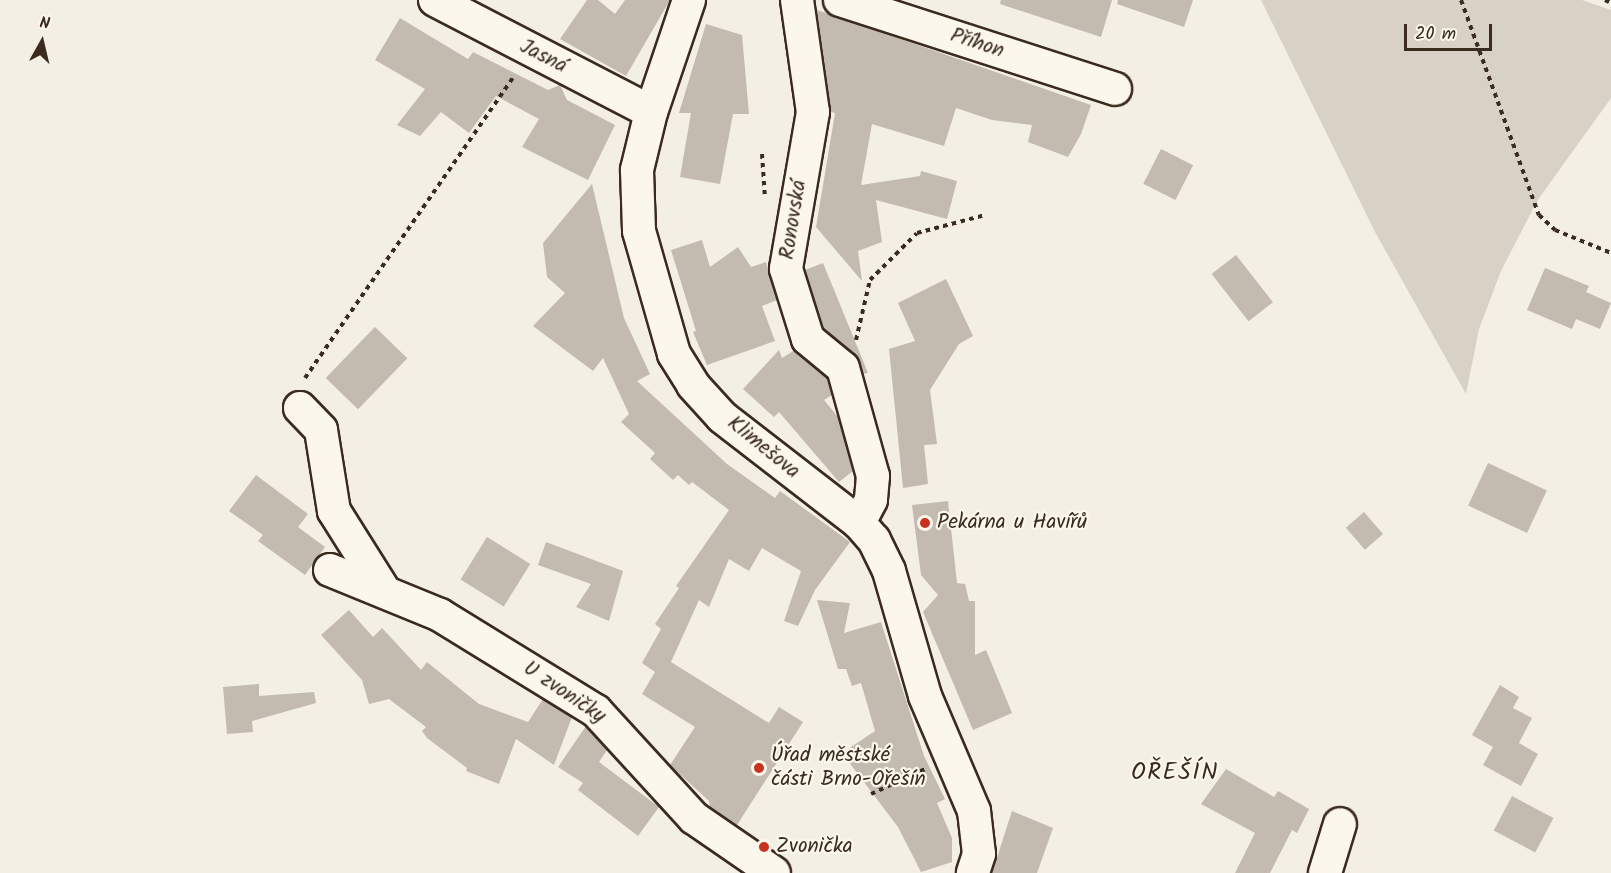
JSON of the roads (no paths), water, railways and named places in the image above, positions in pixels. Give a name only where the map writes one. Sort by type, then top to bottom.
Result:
[{"type":"street","name":"Jasná","points":[[435,0],[651,112]]},
{"type":"street","name":"Klimešova","points":[[689,0],[651,112],[637,170],[637,214],[650,279],[674,354],[693,385],[722,417],[859,523],[874,540],[889,571],[925,696],[974,811],[979,854],[973,873]]},
{"type":"street","name":"Ronovská","points":[[797,0],[813,112],[786,269],[791,296],[808,339],[829,354],[843,368],[873,476],[871,500],[859,523]]},
{"type":"street","name":"Příhon","points":[[840,0],[1115,89]]},
{"type":"street","points":[[300,408],[321,430],[334,511],[385,592]]},
{"type":"street","name":"U zvoničky","points":[[330,570],[440,615],[596,711],[694,818],[774,873]]},
{"type":"street","points":[[1325,873],[1340,824]]},
{"type":"place","name":"Pekárna u Havířů","points":[[925,523]]},
{"type":"place","name":"Úřad městské části Brno-Ořešín","points":[[759,768]]},
{"type":"place","name":"Zvonička","points":[[764,847]]},
{"type":"district","name":"OŘEŠÍN","points":[[1175,773]]}]
